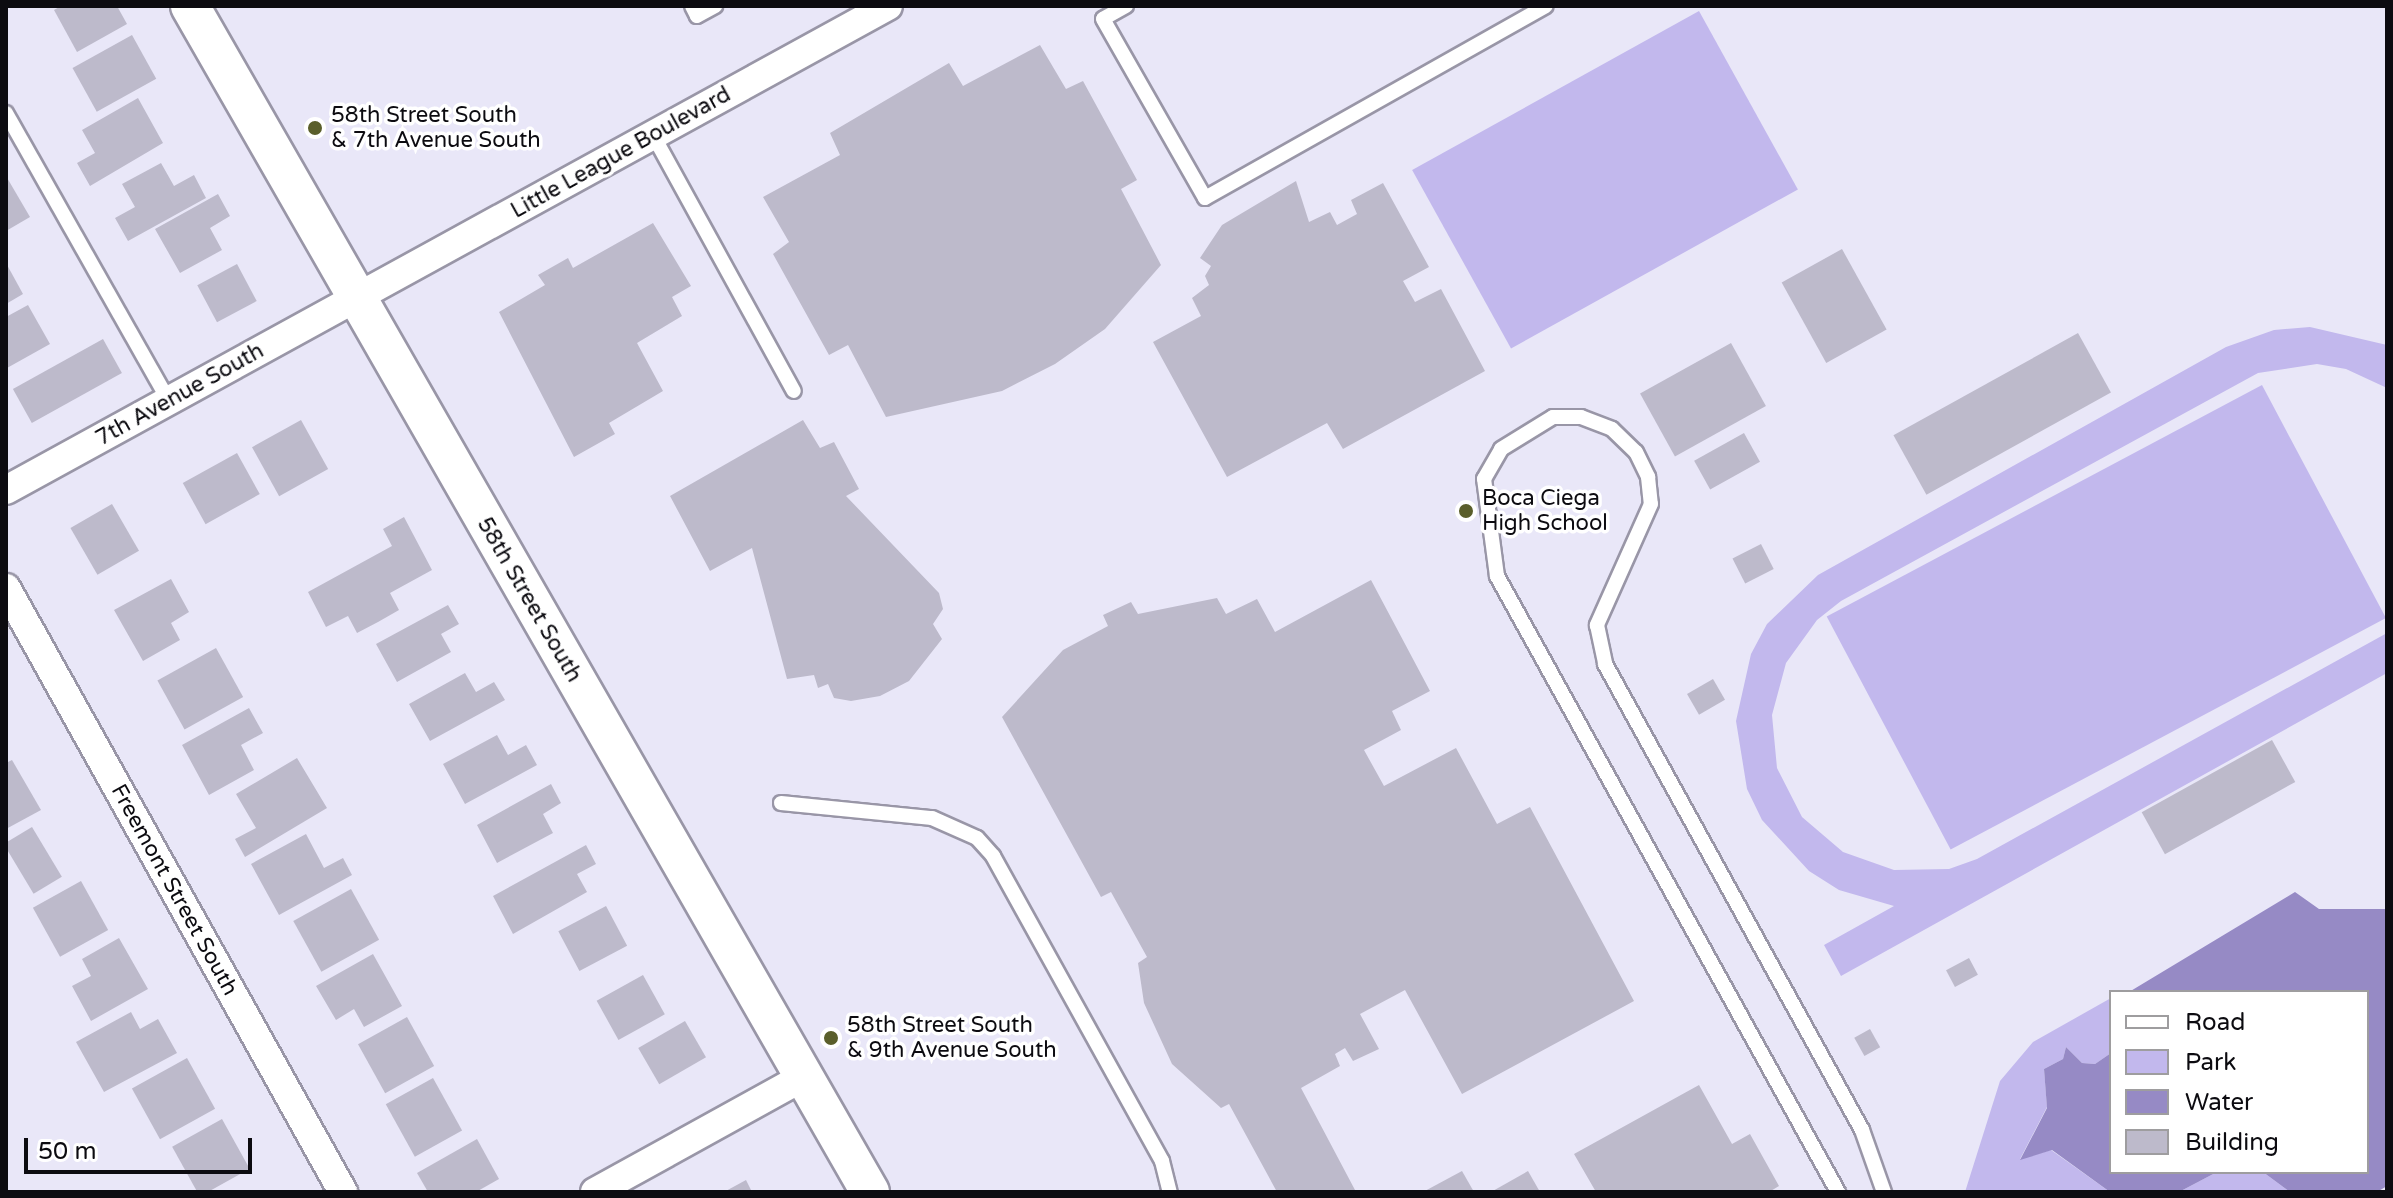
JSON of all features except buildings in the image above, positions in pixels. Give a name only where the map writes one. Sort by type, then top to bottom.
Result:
[{"type":"street","name":"58th Street South","points":[[190,6],[355,300],[870,1192]]},
{"type":"street","name":"Little League Boulevard","points":[[355,300],[888,6]]},
{"type":"street","name":"7th Avenue South","points":[[6,490],[355,300]]},
{"type":"street","name":"Freemont Street South","points":[[6,588],[343,1192]]},
{"type":"street","points":[[595,1192],[805,1076]]},
{"type":"lane","points":[[692,6],[697,16],[715,6]]},
{"type":"lane","points":[[1126,6],[1103,19],[1205,198],[1546,6]]},
{"type":"lane","points":[[6,113],[169,401]]},
{"type":"lane","points":[[653,135],[794,391]]},
{"type":"lane","points":[[1838,1192],[1497,576],[1484,479],[1501,449],[1553,417],[1581,417],[1612,429],[1636,452],[1648,477],[1651,504],[1597,625],[1605,664],[1862,1130],[1884,1192]]},
{"type":"lane","points":[[781,803],[932,818],[977,838],[993,856],[1162,1161],[1170,1192]]},
{"type":"green space","points":[[1699,11],[1798,189],[1511,348],[1412,170]]},
{"type":"green space","points":[[2310,327],[2387,345],[2387,388],[2346,369],[2317,364],[2258,373],[1841,601],[1817,620],[1786,663],[1772,715],[1777,768],[1802,817],[1843,852],[1894,870],[1949,869],[1977,859],[2387,633],[2387,673],[1841,976],[1824,945],[1894,906],[1839,890],[1809,871],[1762,820],[1747,789],[1736,721],[1751,654],[1767,624],[1818,575],[2226,347],[2274,330]]},
{"type":"green space","points":[[2262,385],[2386,618],[1951,850],[1827,616]]},
{"type":"green space","points":[[2109,999],[2109,1054],[2095,1064],[2082,1063],[2066,1047],[2063,1059],[2044,1069],[2047,1107],[2020,1159],[2051,1150],[2110,1192],[1965,1192],[2000,1081],[2033,1042]]},
{"type":"green space","points":[[2213,1174],[2266,1174],[2290,1192],[2179,1192]]},
{"type":"water","points":[[2295,892],[2319,909],[2387,909],[2387,1186],[2377,1192],[2290,1192],[2266,1174],[2369,1174],[2369,990],[2132,990]]},
{"type":"water","points":[[2066,1047],[2082,1063],[2095,1064],[2109,1054],[2109,1174],[2213,1174],[2179,1192],[2110,1192],[2052,1150],[2020,1160],[2047,1108],[2044,1069],[2063,1059]]},
{"type":"place","name":"58th Street South & 7th Avenue South","points":[[315,128]]},
{"type":"place","name":"Boca Ciega High School","points":[[1466,511]]},
{"type":"place","name":"58th Street South & 9th Avenue South","points":[[831,1038]]}]
